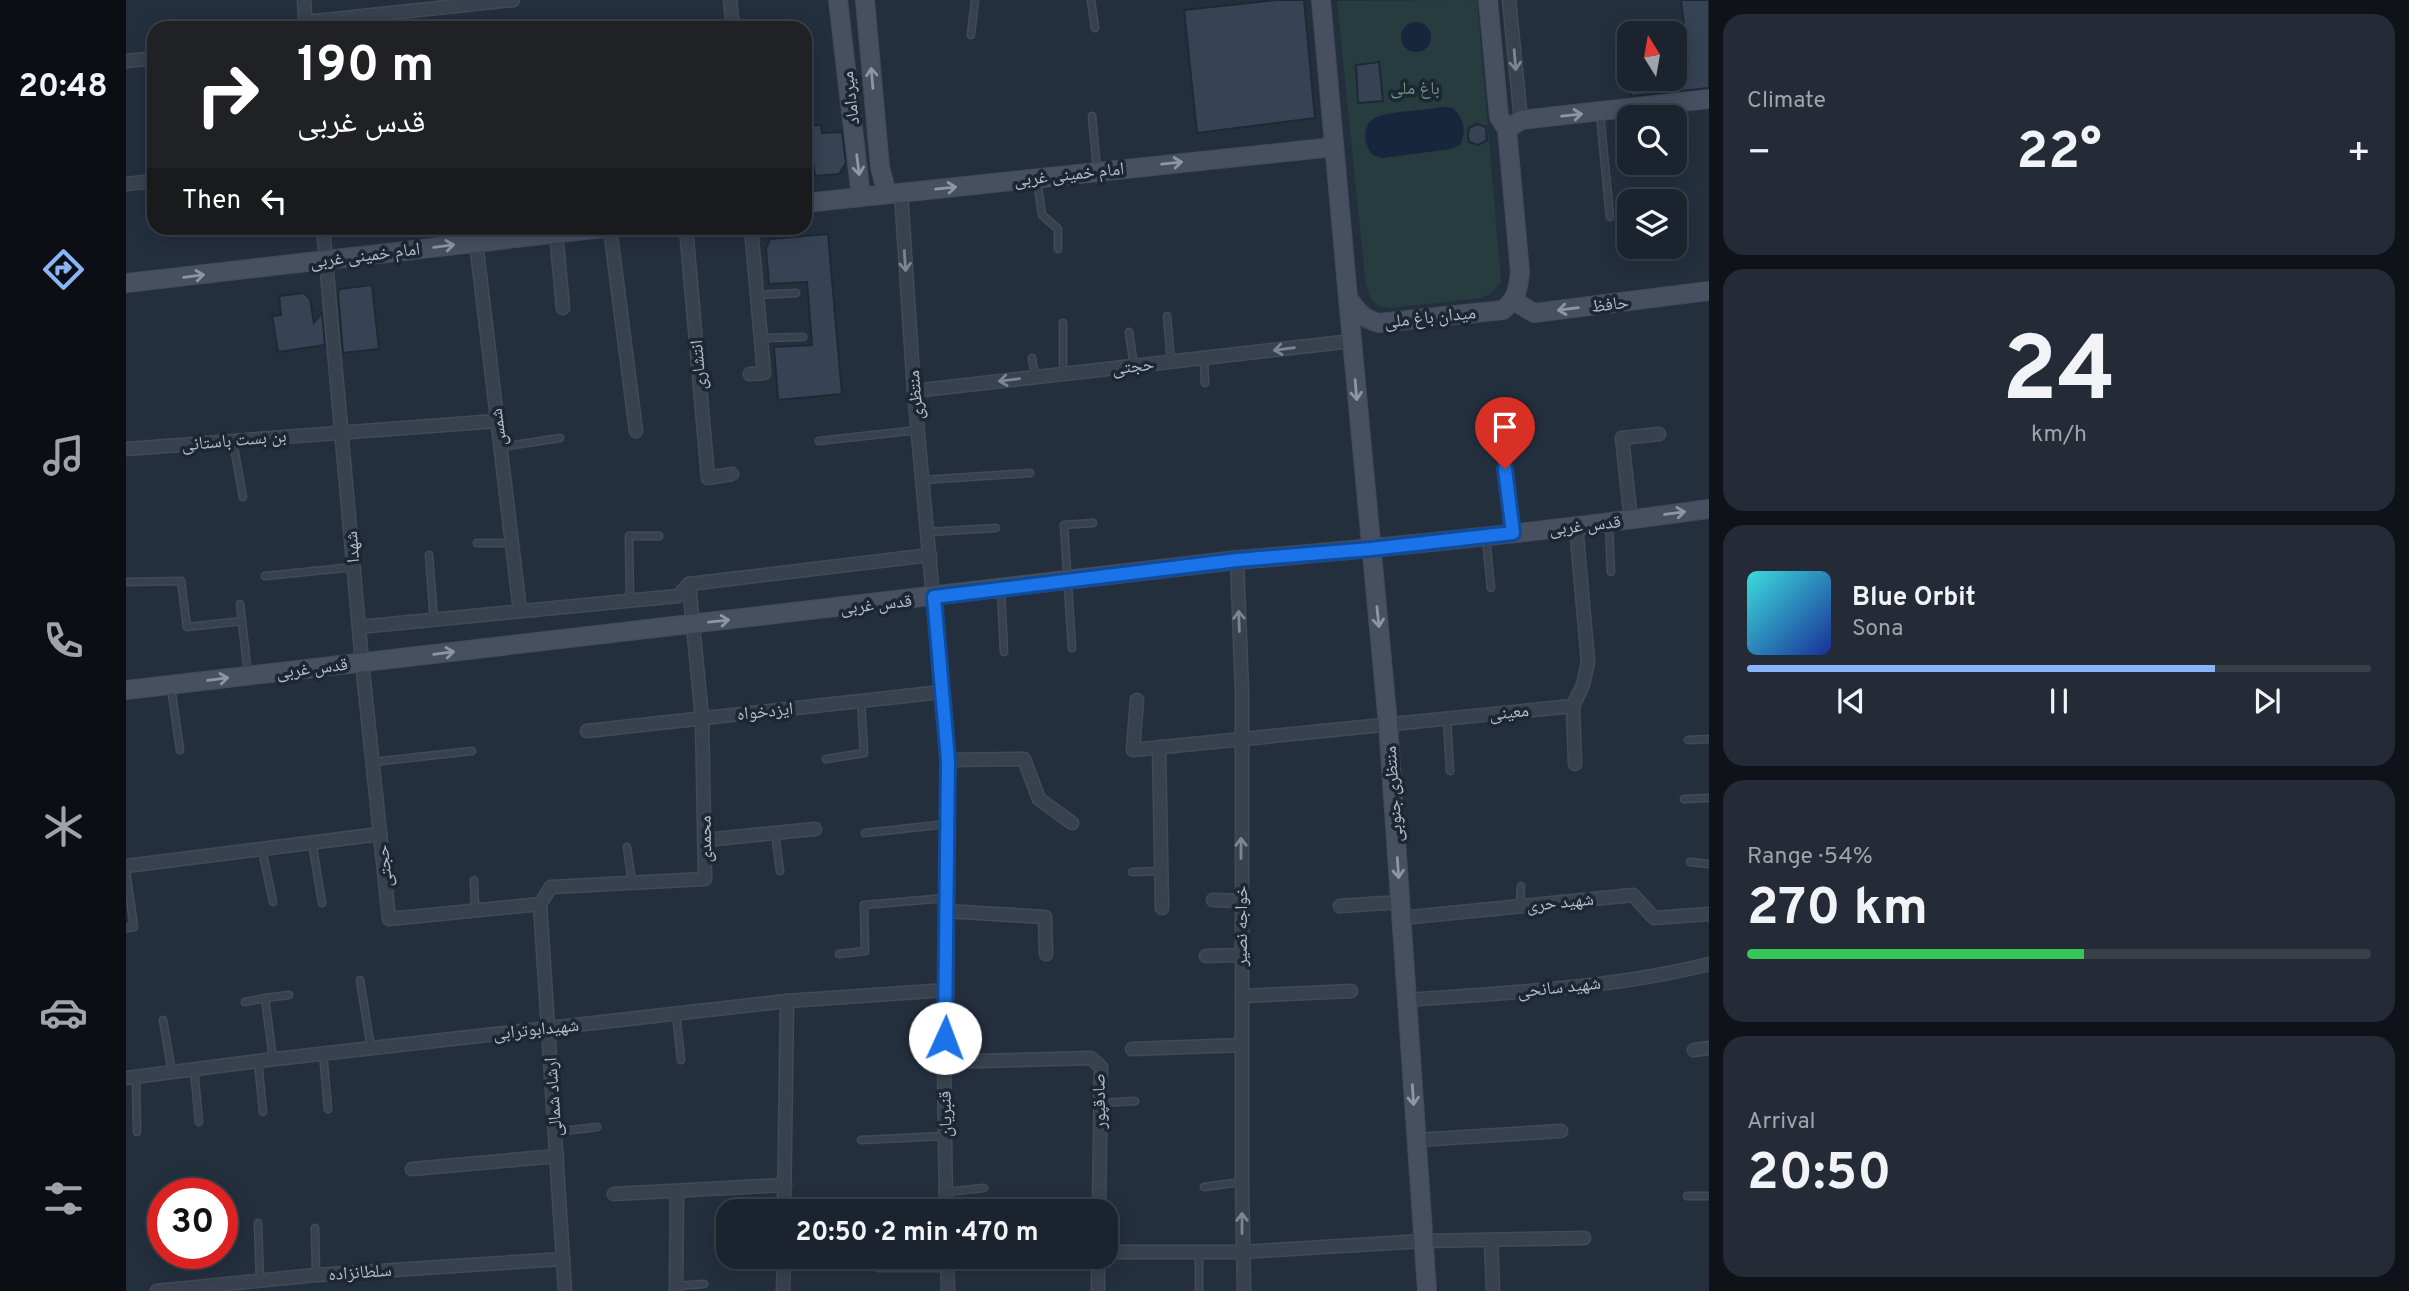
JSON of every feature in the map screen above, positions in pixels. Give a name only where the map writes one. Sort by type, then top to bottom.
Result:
[{"type":"main road","name":"میرداماد","points":[[838,0],[861,197]]},
{"type":"main road","name":"میرداماد","points":[[867,0],[880,167],[894,194]]},
{"type":"main road","points":[[1321,0],[1348,298]]},
{"type":"main road","points":[[1488,0],[1499,117],[1514,125],[1709,99]]},
{"type":"main road","points":[[1514,125],[1520,272],[1514,301]]},
{"type":"main road","name":"امام خمینی غربی","points":[[812,202],[1333,147]]},
{"type":"main road","name":"امام خمینی غربی","points":[[126,284],[538,235]]},
{"type":"main road","name":"حافظ","points":[[1514,301],[1534,313],[1709,291]]},
{"type":"main road","name":"میدان باغ ملی","points":[[1348,298],[1357,312],[1367,320],[1379,323],[1503,310],[1514,301]]},
{"type":"main road","name":"منتظری جنوبی","points":[[1348,298],[1388,724],[1427,1291]]},
{"type":"main road","name":"قدس غربی","points":[[126,690],[1237,560],[1371,549],[1609,523],[1709,509]]},
{"type":"street","points":[[304,0],[306,21]]},
{"type":"street","points":[[339,21],[513,0]]},
{"type":"street","points":[[730,0],[732,21]]},
{"type":"street","points":[[1509,0],[1514,125]]},
{"type":"street","points":[[126,61],[147,59]]},
{"type":"street","points":[[126,184],[147,182]]},
{"type":"street","name":"منتظری","points":[[894,194],[934,597]]},
{"type":"street","name":"شهدا","points":[[324,235],[362,662]]},
{"type":"street","points":[[556,235],[564,308]]},
{"type":"street","points":[[611,235],[636,431]]},
{"type":"street","name":"انتشاری","points":[[687,235],[708,478],[732,474]]},
{"type":"street","points":[[750,374],[764,373],[752,235]]},
{"type":"street","name":"شمس","points":[[476,242],[520,611]]},
{"type":"street","name":"حجتی","points":[[914,391],[1352,341]]},
{"type":"street","points":[[342,431],[498,421]]},
{"type":"street","name":"بن بست باستانی","points":[[126,449],[342,431]]},
{"type":"street","points":[[1631,520],[1622,438],[1659,434]]},
{"type":"street","points":[[1575,764],[1573,706],[1583,685],[1588,662],[1576,526]]},
{"type":"street","points":[[359,627],[678,596],[689,584],[930,555]]},
{"type":"street","name":"خواجه نصیر","points":[[1237,560],[1242,739],[1244,1291]]},
{"type":"street","name":"محمدی","points":[[540,904],[551,887],[705,879],[702,718],[689,584]]},
{"type":"street","name":"قنبریان","points":[[934,597],[948,760],[944,1062],[946,1199]]},
{"type":"street","name":"حجتی","points":[[362,662],[389,919],[540,904]]},
{"type":"street","name":"ایزدخواه","points":[[587,731],[942,692]]},
{"type":"street","name":"معینی","points":[[1137,700],[1133,750],[1573,706]]},
{"type":"street","points":[[1159,747],[1162,908]]},
{"type":"street","points":[[948,760],[1024,759],[1039,799],[1072,823]]},
{"type":"street","points":[[705,840],[815,830]]},
{"type":"street","points":[[126,868],[380,834]]},
{"type":"street","name":"شهید حری","points":[[1340,906],[1401,910],[1520,906],[1633,895],[1654,918],[1709,914]]},
{"type":"street","points":[[1213,900],[1241,901]]},
{"type":"street","name":"ارشاد شمالی","points":[[540,904],[565,1291]]},
{"type":"street","points":[[946,905],[1045,917],[1046,954]]},
{"type":"street","points":[[1206,956],[1241,955]]},
{"type":"street","name":"شهید سانحی","points":[[1407,1000],[1610,981],[1709,964]]},
{"type":"street","name":"شهیدابوترابی","points":[[131,1077],[787,1001],[947,990]]},
{"type":"street","points":[[1242,996],[1351,991]]},
{"type":"street","points":[[784,1199],[787,1001]]},
{"type":"street","points":[[1132,1049],[1242,1045]]},
{"type":"street","points":[[1694,1050],[1709,1048]]},
{"type":"street","name":"صادقپور","points":[[944,1062],[1091,1058],[1101,1067],[1099,1199]]},
{"type":"street","points":[[1416,1140],[1561,1131]]},
{"type":"street","points":[[412,1169],[557,1156]]},
{"type":"street","points":[[614,1194],[785,1185]]},
{"type":"street","points":[[676,1289],[677,1191]]},
{"type":"street","points":[[1118,1252],[1242,1252],[1424,1241],[1584,1238]]},
{"type":"street","points":[[1491,1240],[1493,1291]]},
{"type":"street","name":"سلطانزاده","points":[[157,1291],[316,1275],[563,1259]]},
{"type":"street","points":[[783,1291],[784,1269]]},
{"type":"street","points":[[947,1269],[948,1291]]},
{"type":"street","points":[[1098,1269],[1098,1291]]},
{"type":"lane","points":[[971,35],[975,0]]},
{"type":"lane","points":[[1091,0],[1096,28]]},
{"type":"lane","points":[[1600,112],[1610,216]]},
{"type":"lane","points":[[1092,116],[1097,171]]},
{"type":"lane","points":[[1037,178],[1042,215],[1058,229],[1058,249]]},
{"type":"lane","points":[[757,295],[796,293]]},
{"type":"lane","points":[[1167,316],[1171,362]]},
{"type":"lane","points":[[1063,323],[1063,374]]},
{"type":"lane","points":[[1129,331],[1134,366]]},
{"type":"lane","points":[[760,338],[803,337]]},
{"type":"lane","points":[[1032,358],[1035,377]]},
{"type":"lane","points":[[1204,358],[1205,383]]},
{"type":"lane","points":[[819,441],[918,430]]},
{"type":"lane","points":[[501,447],[560,438]]},
{"type":"lane","points":[[233,440],[243,497]]},
{"type":"lane","points":[[1503,447],[1513,533]]},
{"type":"lane","points":[[923,480],[1030,473]]},
{"type":"lane","points":[[1072,648],[1064,525],[1093,523]]},
{"type":"lane","points":[[1609,523],[1611,572]]},
{"type":"lane","points":[[928,532],[996,528]]},
{"type":"lane","points":[[630,601],[629,536],[659,536]]},
{"type":"lane","points":[[1486,536],[1491,588]]},
{"type":"lane","points":[[477,543],[512,543]]},
{"type":"lane","points":[[429,555],[434,620]]},
{"type":"lane","points":[[265,576],[354,567]]},
{"type":"lane","points":[[126,582],[181,581],[187,627],[242,621]]},
{"type":"lane","points":[[1000,589],[1004,652]]},
{"type":"lane","points":[[240,604],[248,676]]},
{"type":"lane","points":[[171,685],[180,750]]},
{"type":"lane","points":[[826,759],[864,753],[861,701]]},
{"type":"lane","points":[[1447,719],[1450,771]]},
{"type":"lane","points":[[1689,740],[1709,739]]},
{"type":"lane","points":[[373,762],[472,751]]},
{"type":"lane","points":[[1684,799],[1709,798]]},
{"type":"lane","points":[[865,833],[947,824]]},
{"type":"lane","points":[[775,833],[780,870]]},
{"type":"lane","points":[[312,842],[322,903]]},
{"type":"lane","points":[[627,847],[632,883]]},
{"type":"lane","points":[[262,849],[273,902]]},
{"type":"lane","points":[[1689,862],[1709,864]]},
{"type":"lane","points":[[126,868],[134,927],[126,928]]},
{"type":"lane","points":[[1132,872],[1162,871]]},
{"type":"lane","points":[[474,880],[475,910]]},
{"type":"lane","points":[[1520,906],[1521,886]]},
{"type":"lane","points":[[839,954],[865,951],[864,905],[946,905]]},
{"type":"lane","points":[[360,980],[371,1048]]},
{"type":"lane","points":[[245,1002],[289,995]]},
{"type":"lane","points":[[265,998],[273,1059]]},
{"type":"lane","points":[[676,1013],[681,1060]]},
{"type":"lane","points":[[163,1020],[172,1072]]},
{"type":"lane","points":[[323,1053],[328,1109]]},
{"type":"lane","points":[[258,1061],[263,1112]]},
{"type":"lane","points":[[194,1069],[199,1122]]},
{"type":"lane","points":[[131,1077],[137,1132]]},
{"type":"lane","points":[[1100,1103],[1135,1101]]},
{"type":"lane","points":[[555,1132],[597,1127]]},
{"type":"lane","points":[[861,1140],[945,1136]]},
{"type":"lane","points":[[1204,1187],[1242,1182]]},
{"type":"lane","points":[[946,1192],[984,1188]]},
{"type":"lane","points":[[1687,1196],[1709,1196]]},
{"type":"lane","points":[[258,1223],[260,1280]]},
{"type":"lane","points":[[315,1228],[316,1275]]},
{"type":"lane","points":[[1199,1252],[1199,1289]]},
{"type":"lane","points":[[676,1289],[704,1284]]},
{"type":"green space","name":"باغ ملی","points":[[1477,0],[1501,282],[1490,294],[1481,298],[1390,308],[1380,306],[1371,298],[1366,285],[1337,1]]},
{"type":"water","points":[[1416,22],[1426,27],[1431,37],[1426,47],[1416,52],[1406,47],[1401,37],[1406,27]]},
{"type":"water","points":[[1453,108],[1462,121],[1464,130],[1460,145],[1451,149],[1383,158],[1370,151],[1366,133],[1373,119],[1391,113]]},
{"type":"building","points":[[1277,0],[1304,0],[1315,118],[1197,133],[1184,10]]},
{"type":"building","points":[[1681,0],[1709,0],[1709,88],[1687,90],[1687,21],[1683,21]]},
{"type":"building","points":[[1379,62],[1383,101],[1358,103],[1356,65]]},
{"type":"building","points":[[1630,91],[1680,91],[1631,96]]},
{"type":"building","points":[[1477,124],[1486,127],[1487,140],[1478,145],[1469,142],[1468,135],[1469,128]]},
{"type":"building","points":[[821,125],[822,133],[842,132],[846,163],[839,174],[815,176],[812,126]]},
{"type":"building","points":[[828,234],[842,394],[778,400],[774,347],[812,345],[807,282],[769,284],[766,248],[770,239]]},
{"type":"building","points":[[372,285],[379,349],[343,353],[338,293],[340,289]]},
{"type":"building","points":[[304,293],[310,299],[314,323],[322,313],[325,345],[278,352],[272,316],[281,315],[279,296]]},
{"type":"route","points":[[945,1038],[948,760],[934,597],[1237,560],[1513,533],[1505,469]]}]
